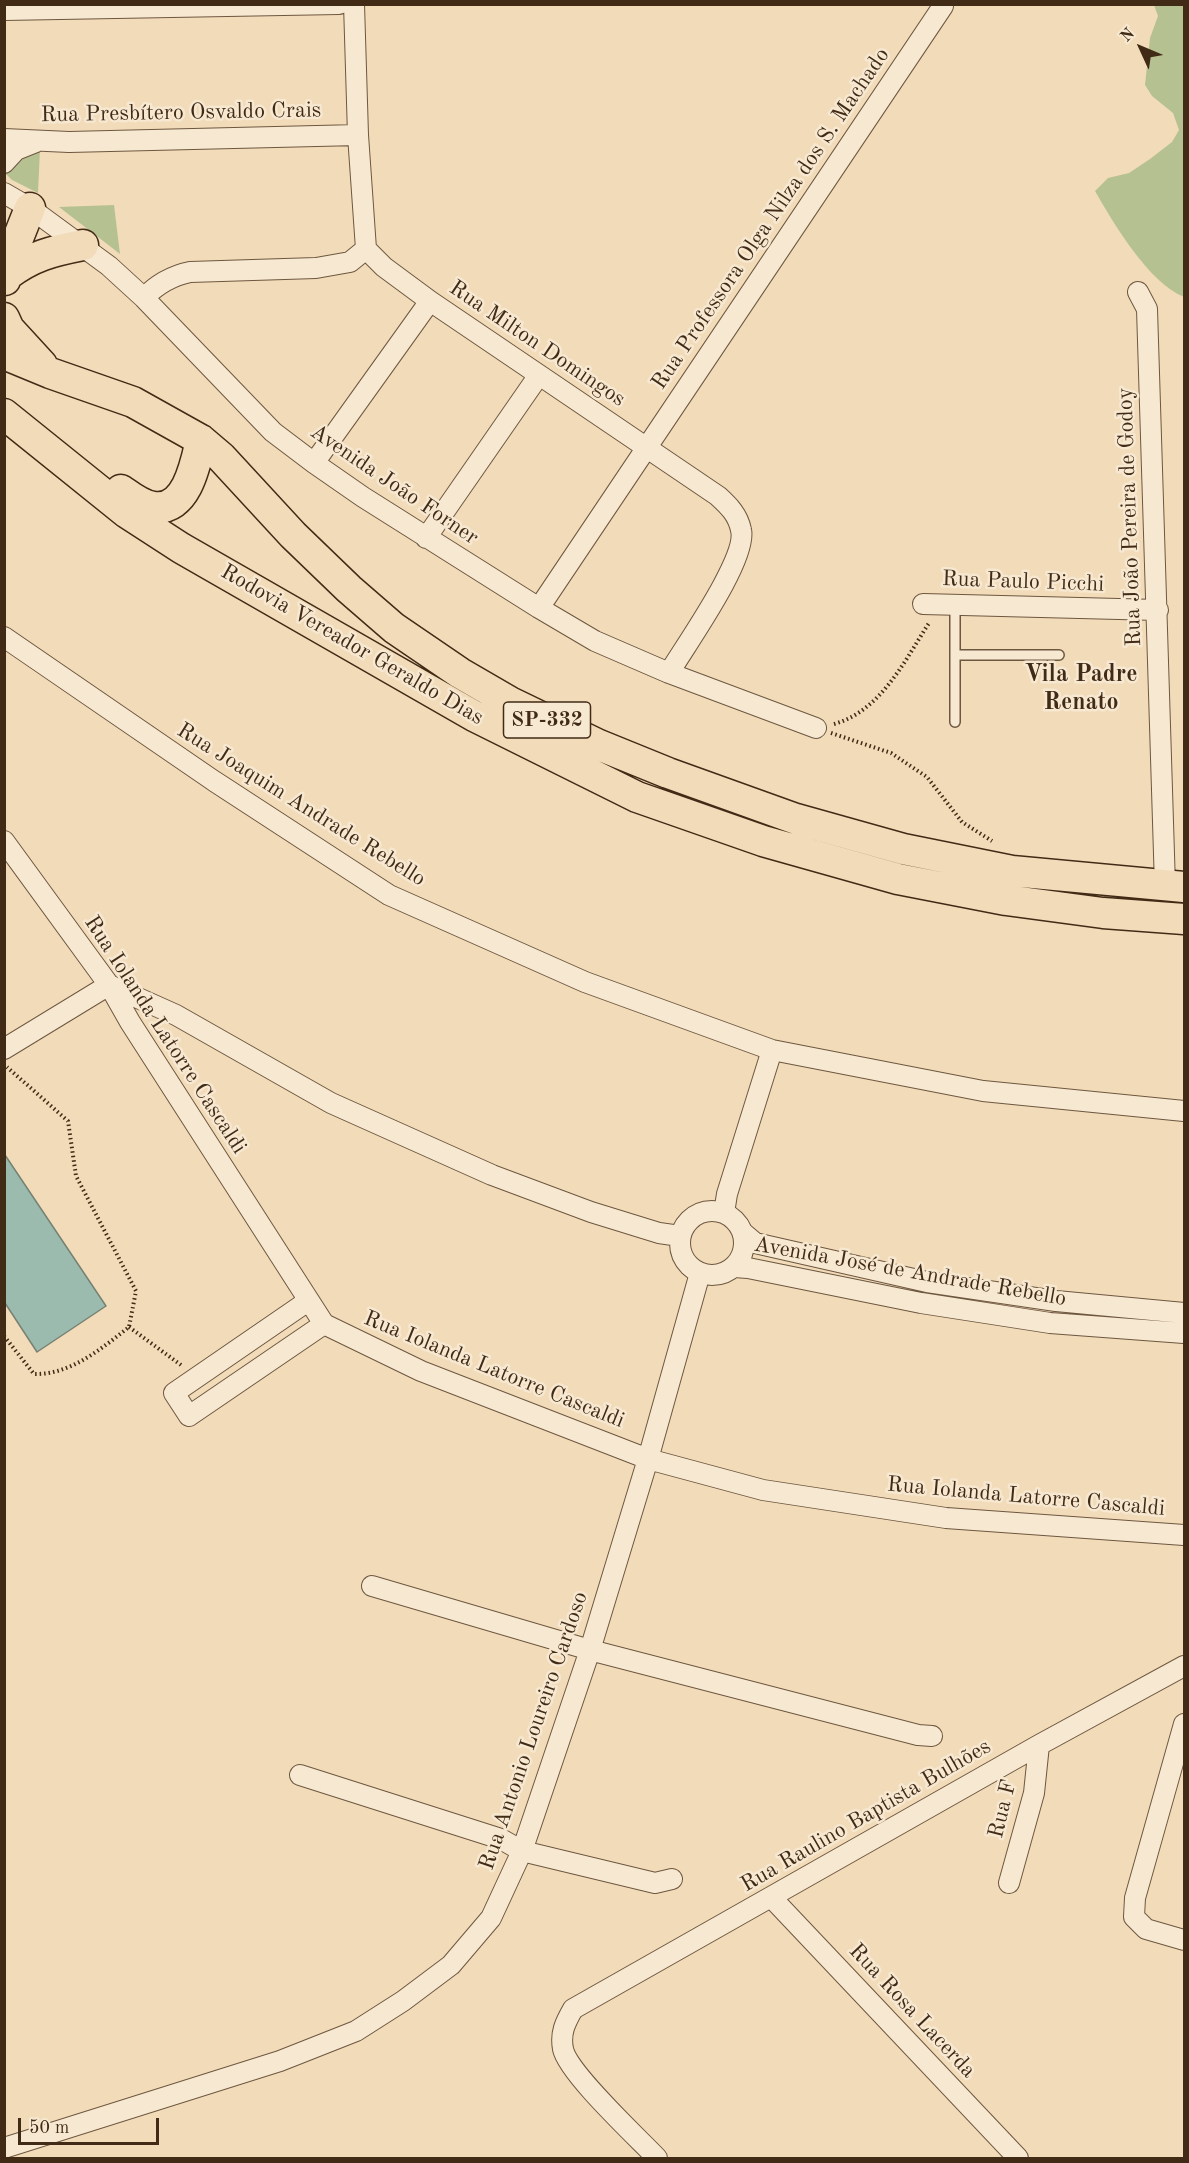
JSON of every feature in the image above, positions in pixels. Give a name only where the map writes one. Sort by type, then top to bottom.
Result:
[{"type":"main road","points":[[6,279],[13,251],[12,195]]},
{"type":"main road","points":[[6,279],[22,264],[37,256],[83,245]]},
{"type":"main road","points":[[4,318],[9,329],[50,373]]},
{"type":"main road","name":"Rodovia Vereador Geraldo Dias","points":[[4,354],[50,373],[134,402],[201,440],[221,457],[293,535],[394,628],[460,673],[510,702],[599,745],[668,773],[796,819],[903,849],[1012,871],[1175,886]]},
{"type":"main road","name":"Rodovia Vereador Geraldo Dias","points":[[4,414],[126,513],[201,560],[474,716],[637,797],[763,841],[898,879],[1006,900],[1103,913],[1185,919]]},
{"type":"main road","points":[[77,472],[98,477],[137,501],[155,508],[169,506],[179,497],[189,482],[201,440]]},
{"type":"street","points":[[4,10],[339,4]]},
{"type":"street","points":[[144,298],[153,288],[175,276],[190,272],[316,268],[350,262],[366,249],[358,135],[354,4]]},
{"type":"street","name":"Rua Professora Olga Nilza dos S. Machado","points":[[539,608],[943,6]]},
{"type":"street","name":"Rua Presbítero Osvaldo Crais","points":[[4,139],[69,142],[358,135]]},
{"type":"street","points":[[4,163],[16,150],[41,140]]},
{"type":"street","name":"Avenida João Forner","points":[[12,195],[83,245],[144,298],[273,432],[314,463],[426,538],[595,641],[669,673],[816,728]]},
{"type":"street","name":"Rua Milton Domingos","points":[[366,249],[384,267],[430,301],[718,496],[734,511],[742,532],[738,556],[669,673]]},
{"type":"street","name":"Rua João Pereira de Godoy","points":[[1138,292],[1147,309],[1158,610],[1175,886]]},
{"type":"street","points":[[314,463],[430,301]]},
{"type":"street","points":[[426,538],[538,375]]},
{"type":"street","name":"Rua Paulo Picchi","points":[[940,604],[1158,610]]},
{"type":"street","name":"Rua Joaquim Andrade Rebello","points":[[4,636],[214,781],[389,895],[585,982],[772,1050],[983,1091],[1185,1111]]},
{"type":"street","name":"Rua Iolanda Latorre Cascaldi","points":[[4,841],[109,985],[130,1022],[324,1324],[422,1371],[648,1459],[763,1490],[946,1518],[1185,1535]]},
{"type":"street","points":[[4,1049],[109,985],[176,1015],[331,1103],[470,1165],[591,1212],[659,1233],[680,1236]]},
{"type":"street","points":[[724,1213],[727,1194],[772,1050]]},
{"type":"street","points":[[706,1211],[724,1213],[732,1218],[742,1232],[743,1251],[734,1267],[718,1275],[700,1274],[692,1269],[681,1254],[680,1236],[689,1220],[697,1215],[706,1211]]},
{"type":"street","name":"Avenida José de Andrade Rebello","points":[[742,1232],[755,1243],[927,1282],[1056,1301],[1185,1313]]},
{"type":"street","name":"Avenida José de Andrade Rebello","points":[[734,1267],[921,1303],[1050,1323],[1185,1333]]},
{"type":"street","name":"Rua Antonio Loureiro Cardoso","points":[[4,2148],[280,2061],[356,2031],[403,2001],[451,1965],[491,1918],[522,1851],[590,1650],[648,1459],[700,1274]]},
{"type":"street","points":[[308,1301],[174,1393],[189,1416],[324,1324]]},
{"type":"street","points":[[372,1586],[590,1650],[918,1735],[932,1736]]},
{"type":"street","name":"Rua Raulino Baptista Bulhões","points":[[657,2158],[575,2072],[563,2050],[562,2029],[573,2009],[1039,1745],[1185,1666]]},
{"type":"street","points":[[1185,1724],[1135,1898],[1134,1917],[1146,1929],[1185,1940]]},
{"type":"street","name":"Rua F","points":[[1009,1883],[1034,1793],[1039,1745]]},
{"type":"street","points":[[300,1774],[501,1839],[522,1851],[655,1883],[672,1879]]},
{"type":"street","name":"Rua Rosa Lacerda","points":[[771,1897],[1018,2158]]},
{"type":"lane","points":[[940,604],[955,655],[955,722]]},
{"type":"lane","points":[[955,655],[1059,655]]},
{"type":"path","points":[[816,728],[845,721],[876,699],[910,654],[940,604]]},
{"type":"path","points":[[816,728],[891,753],[927,777],[962,822],[998,845]]},
{"type":"path","points":[[4,1065],[68,1121],[76,1176],[136,1291],[129,1327],[106,1345],[73,1365],[51,1374],[34,1374],[4,1336]]},
{"type":"path","points":[[129,1327],[176,1360],[194,1378]]},
{"type":"green space","points":[[1154,5],[1184,5],[1184,297],[1158,279],[1145,266],[1122,235],[1095,191],[1108,178],[1129,173],[1150,159],[1172,142],[1179,130],[1173,113],[1152,96],[1145,85],[1150,38],[1158,16]]},
{"type":"green space","points":[[40,149],[38,193],[12,180],[5,173],[4,151]]},
{"type":"green space","points":[[114,205],[120,254],[59,207]]},
{"type":"shaded area","points":[[5,1155],[106,1306],[37,1352],[5,1303]]},
{"type":"district","name":"Vila Padre Renato","points":[[1081,689]]}]
